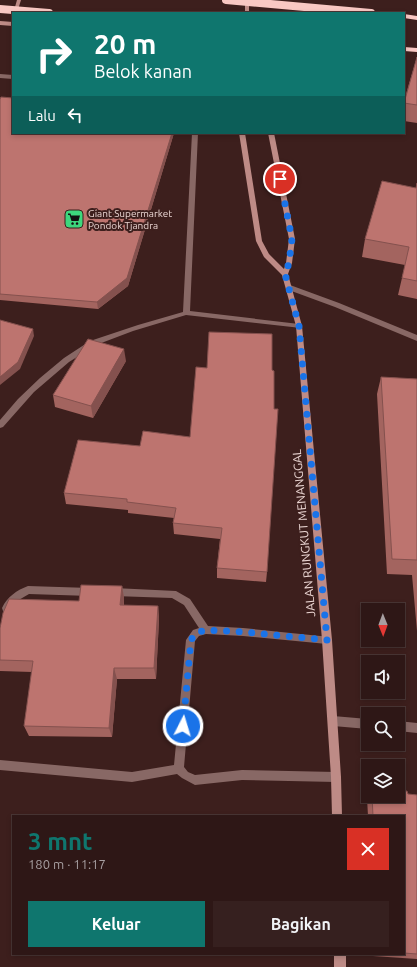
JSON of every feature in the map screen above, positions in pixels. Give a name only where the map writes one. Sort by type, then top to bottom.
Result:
[{"type":"highway","points":[[226,0],[360,12]]},
{"type":"highway","points":[[0,9],[37,12]]},
{"type":"highway","points":[[405,16],[417,18]]},
{"type":"highway","points":[[405,48],[417,50]]},
{"type":"main road","points":[[15,12],[19,0]]},
{"type":"main road","points":[[247,0],[247,12]]},
{"type":"main road","points":[[0,23],[12,24]]},
{"type":"main road","points":[[242,134],[259,241],[266,255],[285,274]]},
{"type":"main road","name":"JALAN RUNGKUT MENANGGAL","points":[[271,134],[292,239],[289,263],[285,274],[299,326],[327,640],[337,815]]},
{"type":"main road","points":[[340,955],[340,967]]},
{"type":"lane","points":[[0,76],[12,77]]},
{"type":"lane","points":[[186,313],[195,134]]},
{"type":"lane","points":[[288,287],[337,304],[417,338]]},
{"type":"lane","points":[[0,425],[15,407],[37,385],[65,362],[94,343],[132,329],[186,313],[299,326]]},
{"type":"lane","points":[[4,615],[6,608],[14,598],[28,590],[173,594],[187,602],[206,630]]},
{"type":"lane","points":[[179,769],[191,640],[196,633],[206,630],[327,640]]},
{"type":"lane","points":[[332,721],[361,723]]},
{"type":"lane","points":[[405,727],[417,728]]},
{"type":"lane","points":[[0,765],[132,777],[179,769]]},
{"type":"lane","points":[[179,769],[185,775],[195,780],[242,775],[336,777]]},
{"type":"building","points":[[417,57],[417,105],[405,103]]},
{"type":"building","name":"Giant Supermarket Pondok Tjandra","points":[[1,97],[12,98],[12,134],[172,134],[127,278],[97,302],[0,294]]},
{"type":"building","points":[[382,181],[416,188],[417,183],[417,281],[402,278],[409,247],[365,239]]},
{"type":"building","points":[[0,320],[33,329],[18,362],[0,377]]},
{"type":"building","points":[[209,332],[272,334],[274,409],[278,409],[267,572],[217,568],[222,528],[173,523],[176,508],[127,502],[127,499],[64,493],[78,440],[140,446],[143,431],[190,437],[196,367],[207,368]]},
{"type":"building","points":[[88,339],[124,349],[91,406],[53,395]]},
{"type":"building","points":[[381,377],[417,379],[417,560],[392,559]]},
{"type":"building","points":[[81,585],[122,586],[120,605],[158,606],[154,668],[114,668],[109,728],[24,726],[33,661],[0,660],[0,628],[3,613],[9,599],[79,601]]},
{"type":"building","points":[[405,791],[407,791],[408,794],[417,795],[417,954],[405,953],[405,815],[373,815],[372,803],[405,803]]},
{"type":"place","name":"Giant Supermarket Pondok Tjandra","points":[[74,219]]},
{"type":"route","points":[[183,726],[191,640],[196,633],[206,630],[327,640],[299,326],[285,274],[289,263],[292,239],[280,179]]}]
